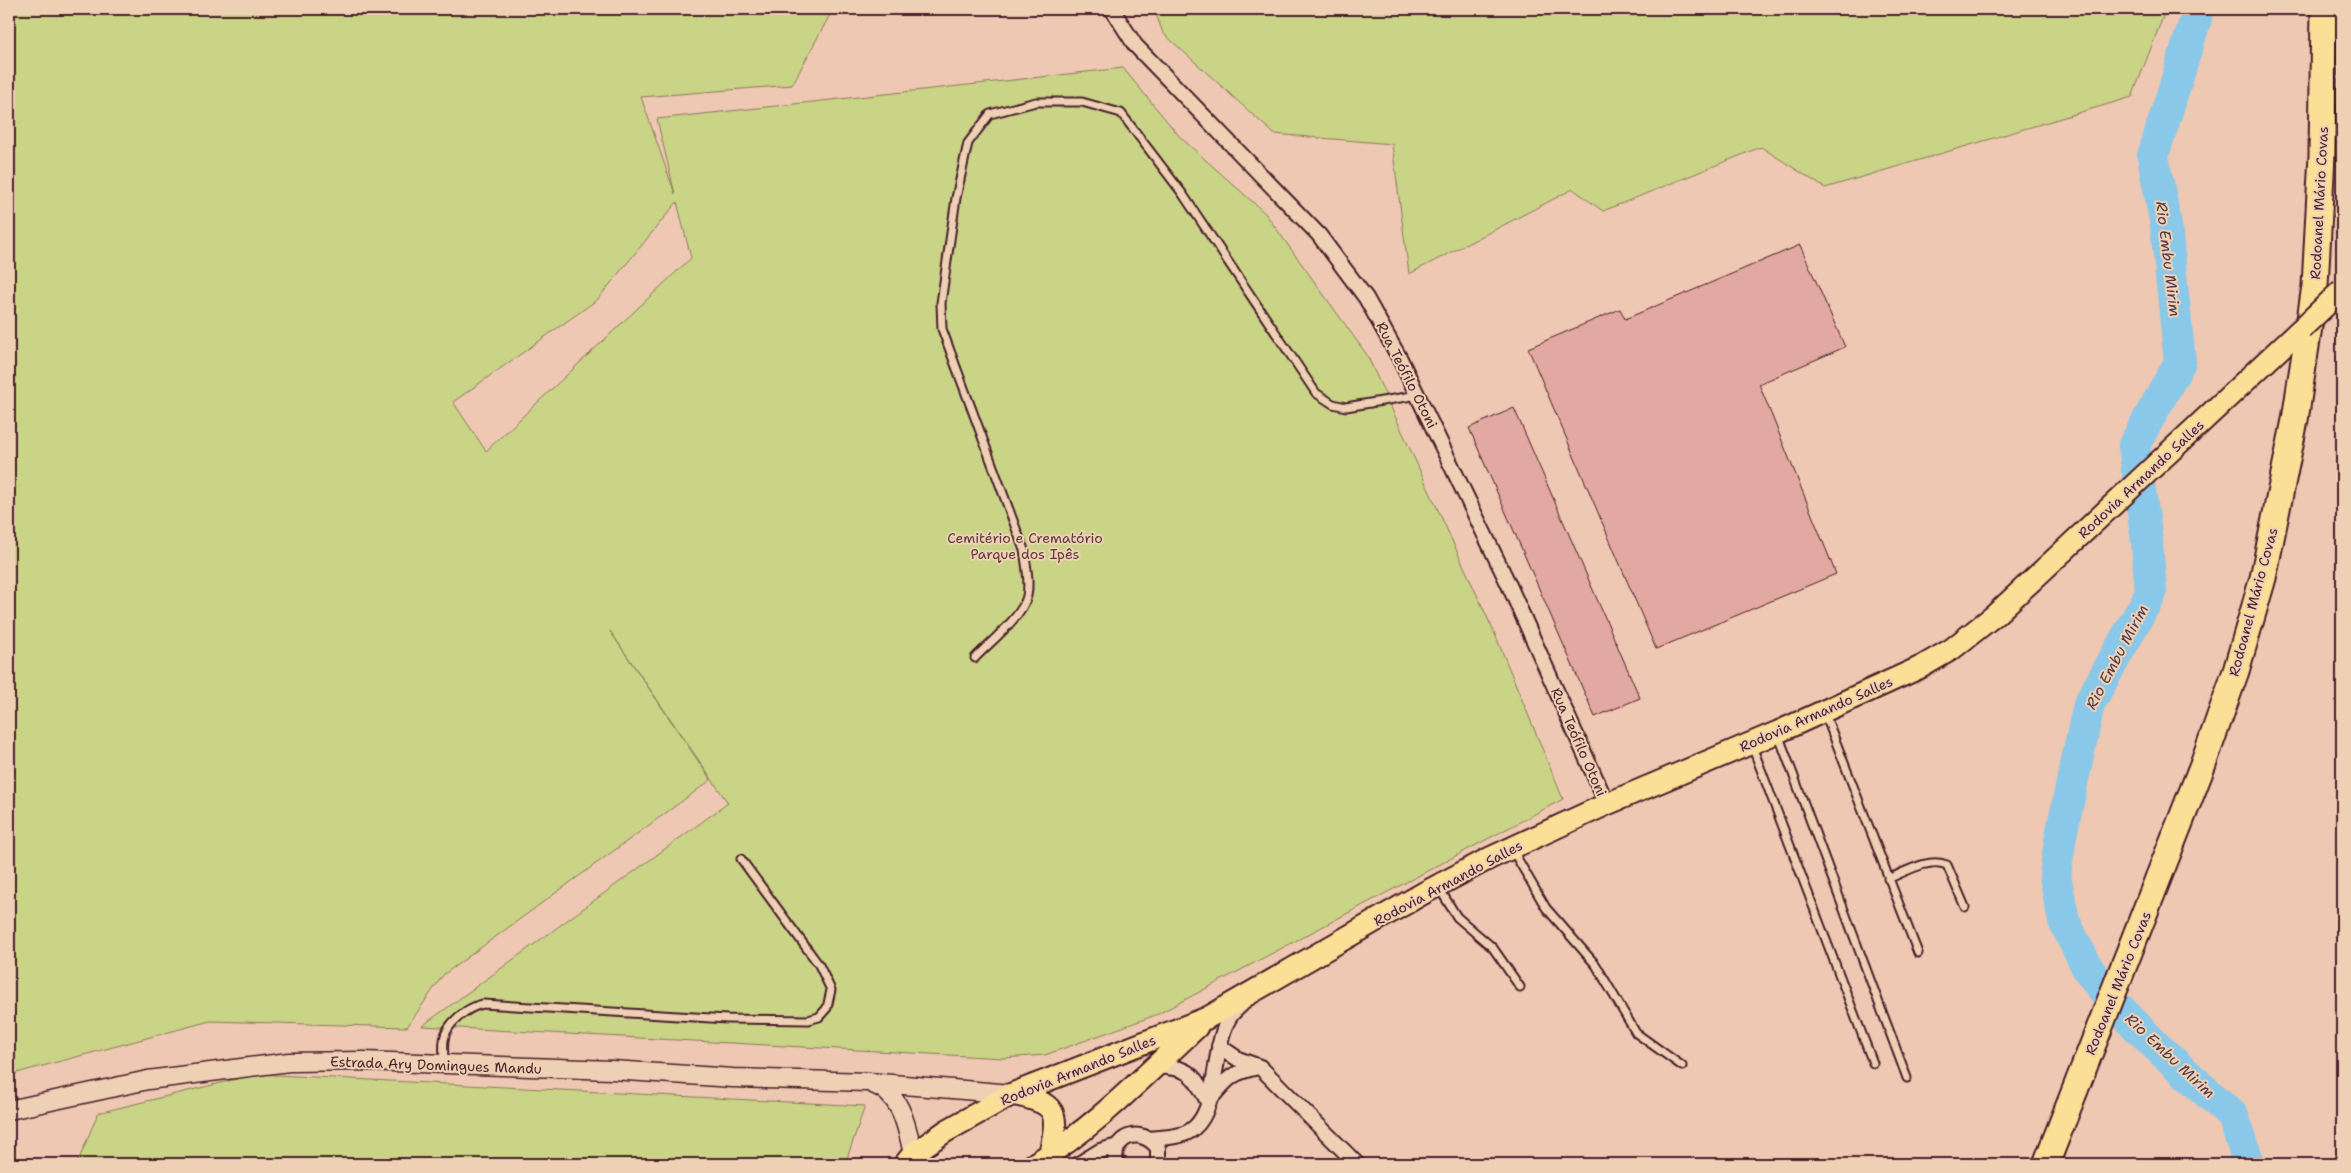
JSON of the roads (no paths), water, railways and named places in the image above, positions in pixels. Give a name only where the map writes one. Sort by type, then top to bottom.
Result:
[{"type":"highway","name":"Rodoanel Mário Covas","points":[[2046,1164],[2140,929],[2236,671],[2263,578],[2295,420],[2315,286],[2321,174],[2324,9]]},
{"type":"main road","name":"Rodovia Armando Salles","points":[[912,1161],[946,1131],[1012,1094],[1207,1018],[1437,886],[1511,848],[1607,804],[1751,744],[1921,668],[1952,649],[2013,598],[2342,290]]},
{"type":"main road","name":"Rodovia Armando Salles","points":[[1041,1160],[1073,1140],[1118,1102],[1207,1018]]},
{"type":"main road","points":[[1012,1094],[1038,1100],[1049,1106],[1054,1118],[1054,1128],[1041,1160]]},
{"type":"street","name":"Rua Teófilo Otoni","points":[[1112,9],[1136,44],[1319,235],[1366,298],[1418,395],[1508,583],[1607,804]]},
{"type":"street","points":[[1150,1139],[1178,1136],[1194,1128],[1202,1119],[1208,1102],[1219,1046],[1231,1014],[1259,988]]},
{"type":"street","points":[[1219,1046],[1238,1059],[1260,1067],[1357,1164]]},
{"type":"street","name":"Estrada Ary Domingues Mandu","points":[[9,1110],[148,1080],[290,1062],[363,1061],[612,1070],[752,1079],[868,1082],[1012,1094]]},
{"type":"street","points":[[1154,1066],[1175,1067],[1189,1072],[1197,1080],[1208,1102]]},
{"type":"street","points":[[1208,1102],[1223,1083],[1238,1072],[1260,1067]]},
{"type":"street","name":"Estrada Ary Domingues Mandu","points":[[868,1082],[880,1086],[893,1095],[905,1122],[912,1161]]},
{"type":"street","points":[[1116,1164],[1115,1158],[1118,1146],[1125,1138],[1140,1135],[1150,1139],[1158,1148],[1158,1160]]},
{"type":"street","points":[[1158,1160],[1178,1136]]},
{"type":"street","points":[[1079,1164],[1100,1151],[1118,1146]]},
{"type":"lane","points":[[975,658],[1020,612],[1027,597],[1024,550],[942,329],[941,303],[958,189],[968,142],[990,114],[1036,102],[1082,102],[1121,113],[1182,193],[1316,393],[1334,404],[1346,407],[1418,395]]},
{"type":"lane","points":[[1824,711],[1918,953]]},
{"type":"lane","points":[[1778,732],[1907,1078]]},
{"type":"lane","points":[[1751,744],[1873,1063]]},
{"type":"lane","points":[[1511,848],[1546,908],[1596,965],[1636,1033],[1682,1066]]},
{"type":"lane","points":[[444,1064],[444,1038],[453,1023],[468,1010],[483,1004],[727,1019],[808,1020],[819,1017],[827,1008],[831,990],[819,965],[741,859]]},
{"type":"lane","points":[[1888,879],[1931,863],[1940,862],[1946,865],[1965,906]]},
{"type":"lane","points":[[1437,886],[1457,917],[1493,948],[1520,987]]},
{"type":"waterway","name":"Rio Embu Mirim","points":[[2197,9],[2196,18],[2153,156],[2166,226],[2180,362],[2134,445],[2147,542],[2151,593],[2089,704],[2061,835],[2055,876],[2064,921],[2088,969],[2110,999],[2156,1046],[2233,1116],[2249,1164]]},
{"type":"park label","name":"Cemitério e Crematório Parque dos Ipês","points":[[1025,546]]}]
